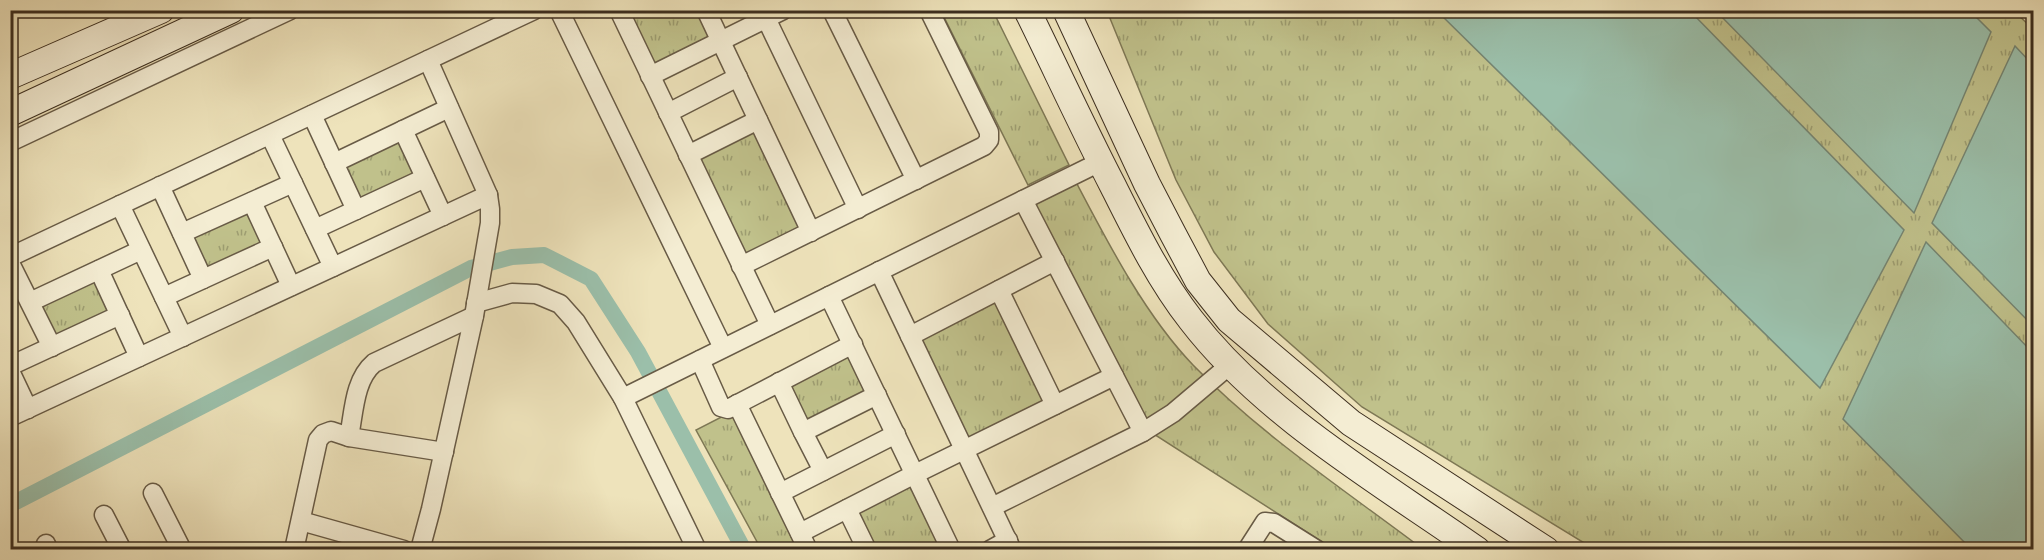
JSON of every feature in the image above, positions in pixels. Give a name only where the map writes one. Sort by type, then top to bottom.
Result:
[{"type":"street","points":[[10,76],[161,10]]},
{"type":"street","points":[[10,113],[218,21],[290,10]]},
{"type":"street","points":[[10,257],[534,10]]},
{"type":"street","points":[[560,10],[723,348]]},
{"type":"street","points":[[619,10],[770,325]]},
{"type":"street","points":[[706,10],[811,231]]},
{"type":"street","points":[[650,76],[721,41],[764,15],[783,10]]},
{"type":"street","points":[[832,10],[916,180]]},
{"type":"street","points":[[741,266],[984,146],[989,140],[989,132],[929,10]]},
{"type":"street","points":[[1027,10],[1139,238],[1191,321],[1276,407],[1477,549]]},
{"type":"street","points":[[1066,10],[1162,214],[1198,281],[1229,320],[1351,423],[1515,537],[1546,549]]},
{"type":"street","points":[[764,15],[858,209]]},
{"type":"street","points":[[10,142],[218,21]]},
{"type":"street","points":[[420,549],[444,452],[476,303],[490,223],[488,195],[428,60]]},
{"type":"street","points":[[668,113],[738,77]]},
{"type":"street","points":[[334,163],[449,108]]},
{"type":"street","points":[[312,115],[356,210]]},
{"type":"street","points":[[688,155],[758,120]]},
{"type":"street","points":[[403,130],[443,216]]},
{"type":"street","points":[[270,135],[333,267]]},
{"type":"street","points":[[631,394],[1100,162]]},
{"type":"street","points":[[315,229],[425,178]]},
{"type":"street","points":[[182,233],[293,183]]},
{"type":"street","points":[[160,186],[203,279]]},
{"type":"street","points":[[10,417],[488,195]]},
{"type":"street","points":[[1023,200],[1143,432]]},
{"type":"street","points":[[252,202],[291,286]]},
{"type":"street","points":[[120,205],[183,337]]},
{"type":"street","points":[[164,297],[273,247]]},
{"type":"street","points":[[30,302],[141,250]]},
{"type":"street","points":[[910,336],[1055,261]]},
{"type":"street","points":[[10,263],[52,347]]},
{"type":"street","points":[[99,270],[139,357]]},
{"type":"street","points":[[879,271],[1010,545],[990,549]]},
{"type":"street","points":[[999,290],[1055,405]]},
{"type":"street","points":[[350,437],[360,380],[365,370],[374,363],[476,303],[512,293],[536,294],[560,304],[576,321],[631,394],[697,549]]},
{"type":"street","points":[[829,296],[951,549]]},
{"type":"street","points":[[10,366],[120,315]]},
{"type":"street","points":[[700,360],[721,407],[728,409],[853,344]]},
{"type":"street","points":[[992,507],[1143,432],[1173,413],[1231,364]]},
{"type":"street","points":[[10,371],[28,409]]},
{"type":"street","points":[[737,404],[804,541],[847,509],[1114,376]]},
{"type":"street","points":[[779,382],[823,471]]},
{"type":"street","points":[[803,432],[877,395]]},
{"type":"street","points":[[294,549],[318,440],[323,434],[331,431],[350,437],[444,452]]},
{"type":"street","points":[[780,493],[896,434]]},
{"type":"street","points":[[153,493],[182,549]]},
{"type":"street","points":[[847,509],[867,549]]},
{"type":"street","points":[[104,515],[122,549]]},
{"type":"street","points":[[1429,516],[1445,549]]},
{"type":"street","points":[[301,521],[404,549]]},
{"type":"street","points":[[1247,549],[1265,522],[1274,523],[1317,549]]},
{"type":"street","points":[[1490,549],[1515,537]]},
{"type":"green space","points":[[624,11],[702,11],[715,36],[651,67]]},
{"type":"green space","points":[[941,11],[993,11],[1069,165],[1028,185]]},
{"type":"green space","points":[[1107,11],[2014,11],[2034,30],[2033,549],[1594,549],[1362,407],[1268,324],[1214,252],[1176,180]]},
{"type":"green space","points":[[755,126],[804,226],[742,256],[693,156]]},
{"type":"green space","points":[[401,134],[421,176],[358,206],[338,163]]},
{"type":"green space","points":[[1076,182],[1128,278],[1159,324],[1193,365],[1245,414],[1416,544],[1419,549],[1333,549],[1149,431],[1033,202]]},
{"type":"green space","points":[[250,204],[269,246],[205,275],[186,234]]},
{"type":"green space","points":[[96,274],[115,314],[53,343],[34,303]]},
{"type":"green space","points":[[997,297],[1049,402],[966,442],[915,337]]},
{"type":"green space","points":[[851,349],[873,394],[805,428],[783,383]]},
{"type":"green space","points":[[735,410],[803,549],[761,549],[696,430]]},
{"type":"green space","points":[[913,479],[949,549],[870,549],[850,510]]},
{"type":"shaded area","points":[[1437,11],[1690,11],[1904,230],[1820,388]]},
{"type":"shaded area","points":[[1716,11],[1970,11],[1991,32],[1914,213]]},
{"type":"shaded area","points":[[2015,46],[2033,65],[2033,326],[1932,223]]},
{"type":"shaded area","points":[[1926,242],[2033,353],[2033,549],[1971,549],[1843,419]]},
{"type":"waterway","points":[[10,505],[471,268],[512,257],[544,255],[591,279],[638,352],[744,550]]}]
